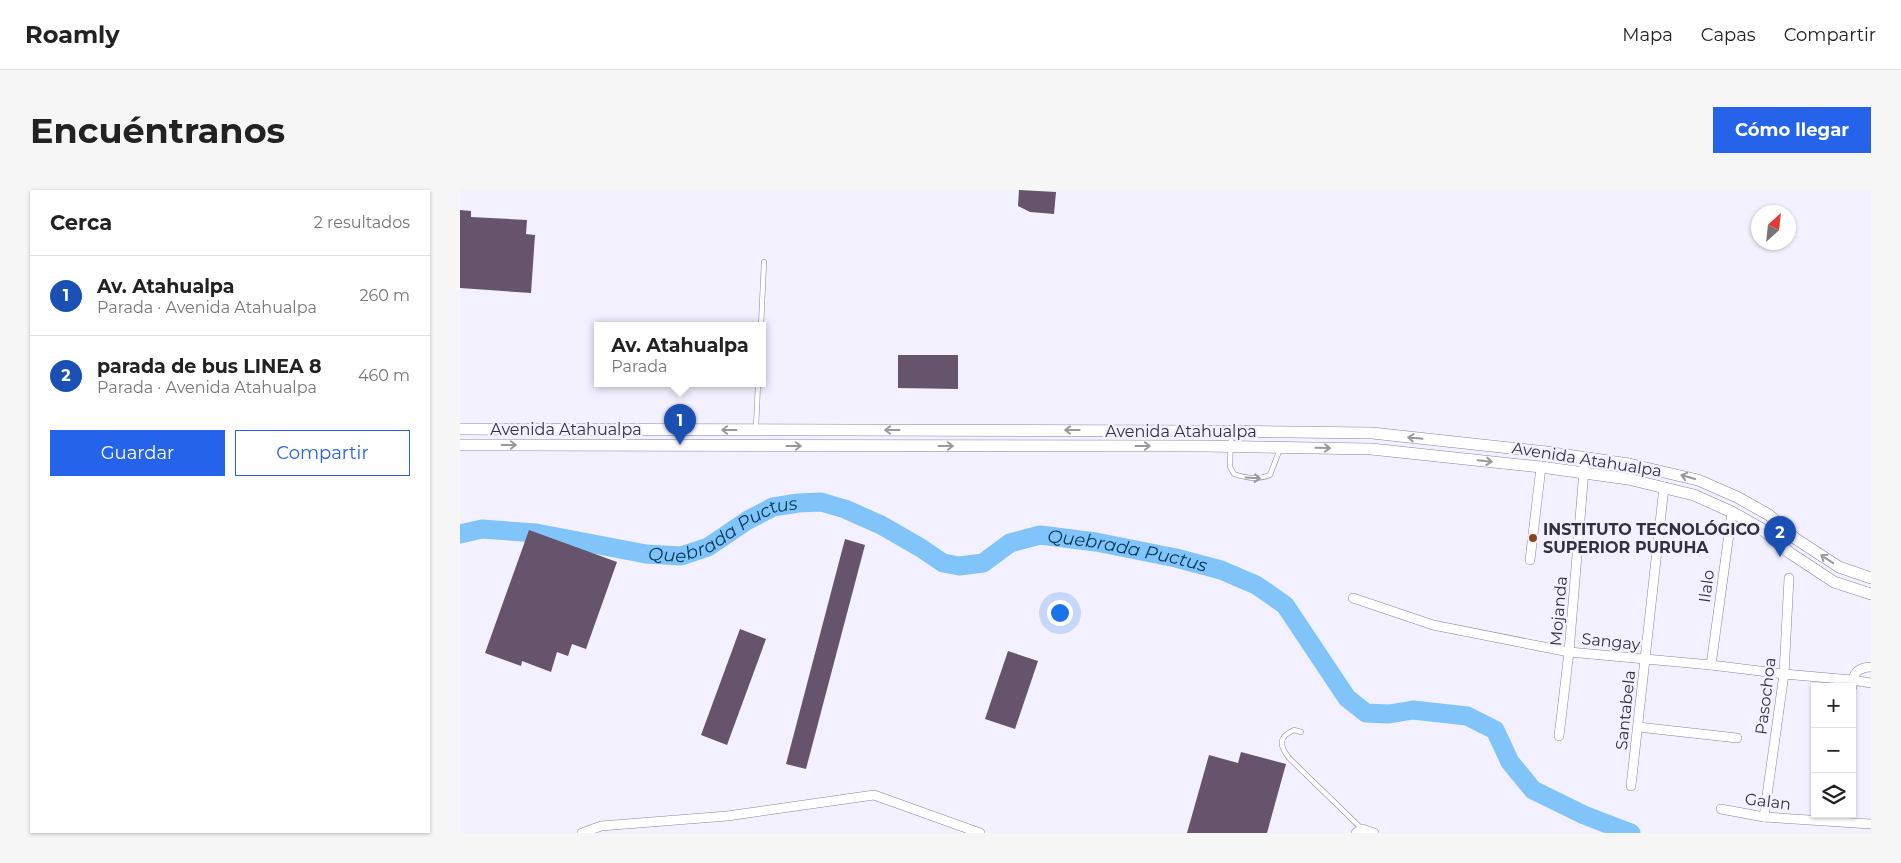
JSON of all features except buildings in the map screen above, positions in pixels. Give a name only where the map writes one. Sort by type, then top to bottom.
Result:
[{"type":"main road","name":"Avenida Atahualpa","points":[[460,429],[1372,433],[1546,452],[1630,464],[1698,480],[1737,497],[1769,515],[1796,539],[1839,567],[1871,578]]},
{"type":"main road","points":[[687,430],[687,445]]},
{"type":"main road","points":[[974,430],[974,446]]},
{"type":"main road","points":[[1120,431],[1121,446]]},
{"type":"main road","points":[[1285,448],[1290,432]]},
{"type":"main road","points":[[1432,456],[1434,440]]},
{"type":"main road","name":"Avenida Atahualpa","points":[[460,445],[1121,446],[1371,449],[1541,467],[1628,479],[1664,487],[1694,496],[1732,512],[1762,529],[1790,552],[1834,582],[1871,594]]},
{"type":"street","name":"Mojanda","points":[[1559,736],[1570,652],[1585,458]]},
{"type":"street","points":[[1530,560],[1541,467]]},
{"type":"street","name":"Santabela","points":[[1631,786],[1664,487]]},
{"type":"street","name":"Ilalo","points":[[1711,665],[1732,512]]},
{"type":"street","name":"Pasochoa","points":[[1764,817],[1784,674],[1789,578]]},
{"type":"street","name":"Sangay","points":[[1353,598],[1433,625],[1570,652],[1711,665],[1852,683]]},
{"type":"street","points":[[1852,683],[1857,672],[1863,667],[1871,667]]},
{"type":"street","name":"Sangay","points":[[1856,683],[1871,683]]},
{"type":"street","points":[[1638,727],[1737,738]]},
{"type":"street","points":[[582,833],[601,826],[726,816],[874,795],[980,833]]},
{"type":"street","name":"Galan","points":[[1721,809],[1764,817],[1811,818]]},
{"type":"street","name":"Galan","points":[[1844,818],[1871,824]]},
{"type":"street","points":[[1359,831],[1374,833]]},
{"type":"lane","points":[[761,322],[764,262]]},
{"type":"lane","points":[[756,430],[758,387]]},
{"type":"lane","points":[[1231,431],[1230,467],[1234,474],[1243,477],[1263,478],[1270,476],[1285,448]]},
{"type":"lane","points":[[1300,732],[1294,730],[1285,734],[1281,741],[1283,750],[1359,831]]},
{"type":"waterway","name":"Quebrada Puctus","points":[[460,534],[482,529],[536,533],[646,554],[681,556],[708,547],[748,520],[773,507],[821,502],[845,509],[881,525],[943,563],[959,566],[983,563],[1010,543],[1040,535],[1096,542],[1176,558],[1221,570],[1256,585],[1285,605],[1347,698],[1366,713],[1389,714],[1413,710],[1467,716],[1495,730],[1510,762],[1533,790],[1584,815],[1631,833]]},
{"type":"place","name":"Av. Atahualpa","points":[[680,445]]},
{"type":"place","name":"INSTITUTO TECNOLÓGICO SUPERIOR PURUHA","points":[[1533,538]]},
{"type":"place","name":"parada de bus LINEA 8","points":[[1780,557]]}]
